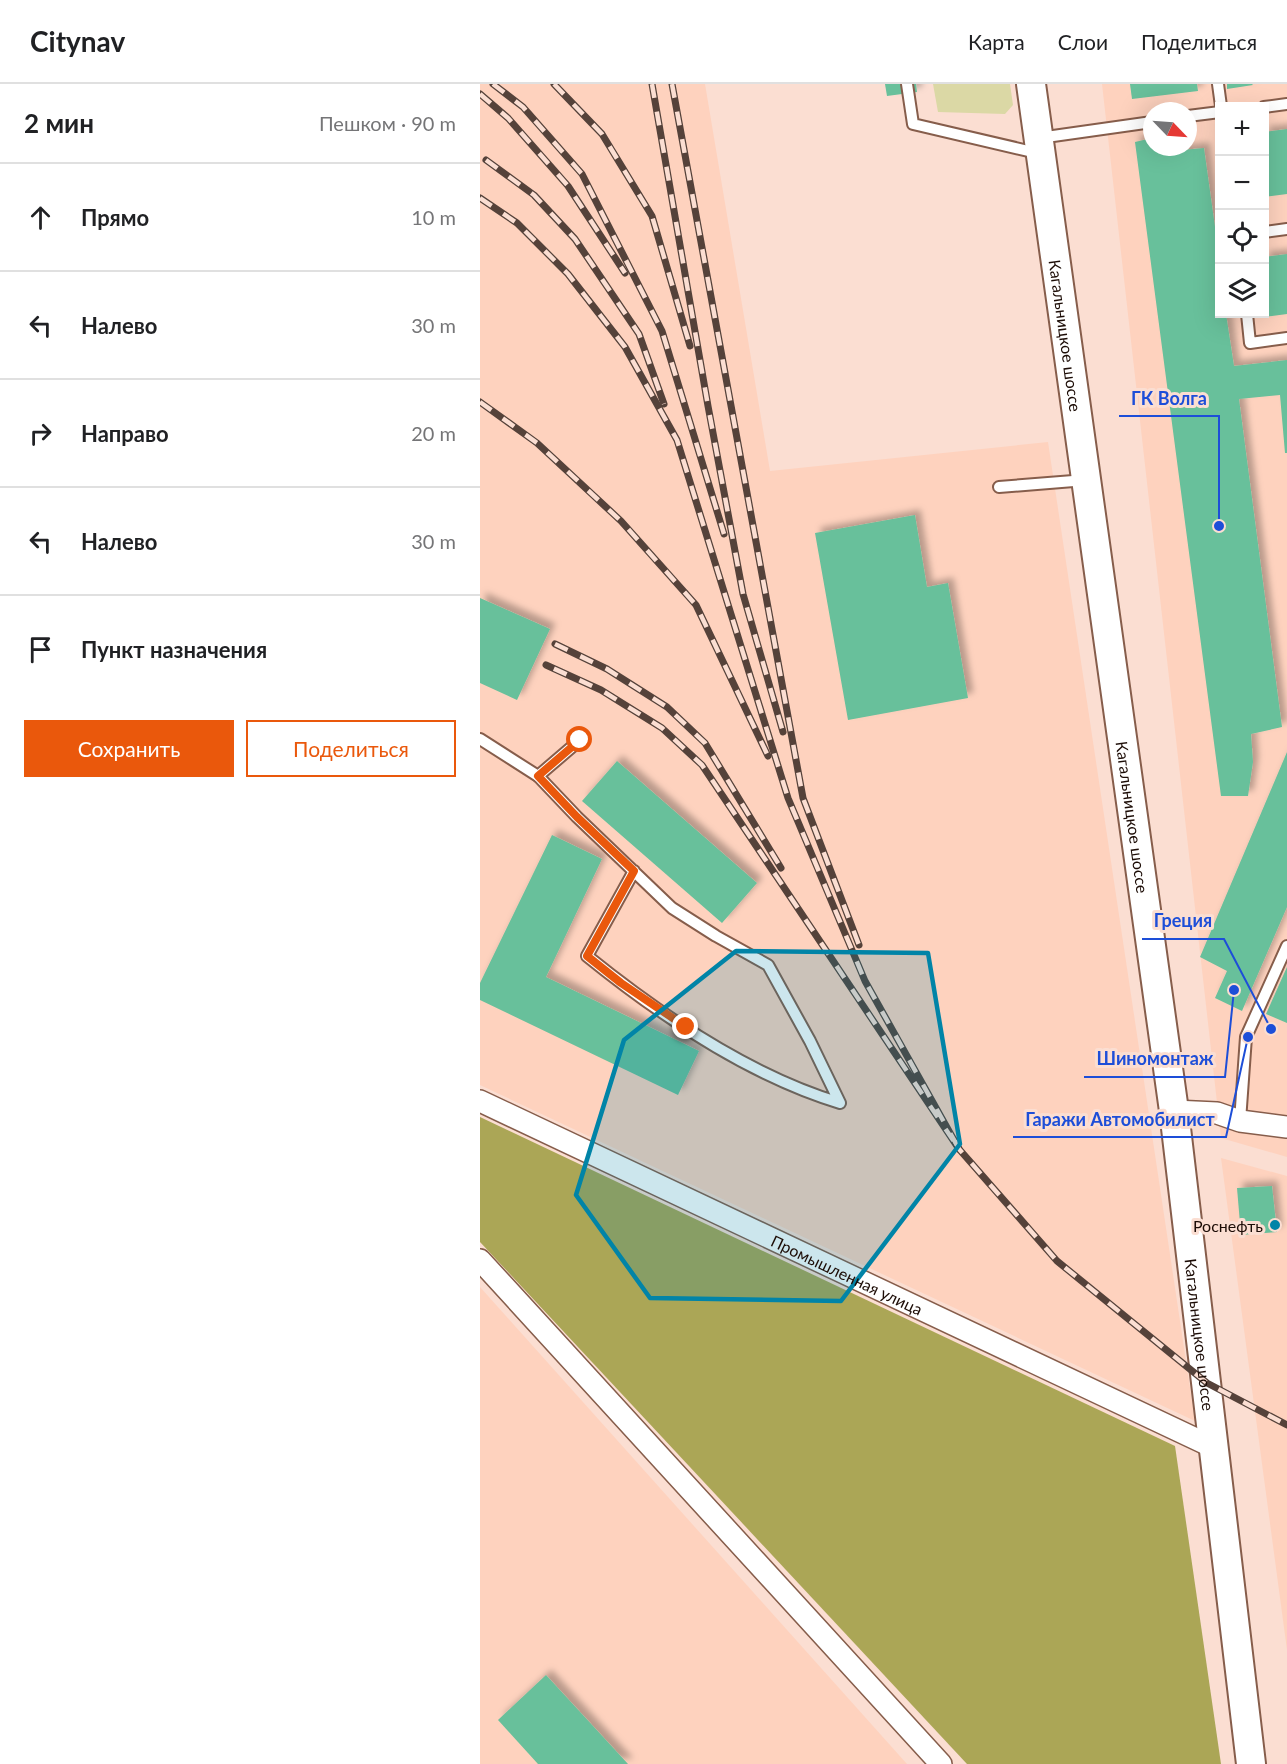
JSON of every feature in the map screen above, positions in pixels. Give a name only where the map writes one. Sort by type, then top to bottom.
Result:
[{"type":"main road","name":"Кагальницкое шоссе","points":[[1031,84],[1174,1111],[1251,1764]]},
{"type":"street","name":"Промышленная улица","points":[[480,1101],[1215,1448]]},
{"type":"street","points":[[1174,1111],[1217,1113],[1240,1121],[1287,1127]]},
{"type":"street","points":[[480,1260],[941,1764]]},
{"type":"lane","points":[[907,84],[913,124],[1039,146],[1143,124]]},
{"type":"lane","points":[[1218,84],[1220,102]]},
{"type":"lane","points":[[1269,106],[1287,104]]},
{"type":"lane","points":[[1197,115],[1215,113]]},
{"type":"lane","points":[[1269,231],[1287,229]]},
{"type":"lane","points":[[1248,318],[1251,343],[1287,338]]},
{"type":"lane","points":[[999,487],[1086,480]]},
{"type":"lane","points":[[480,739],[538,776],[577,817],[634,871],[672,908],[768,965],[810,1041],[840,1103],[760,1071],[686,1027],[621,983],[587,956],[634,871]]},
{"type":"lane","points":[[538,776],[580,740]]},
{"type":"lane","points":[[1240,1121],[1246,1037],[1287,946]]},
{"type":"highlighted area","points":[[736,951],[928,953],[960,1144],[841,1301],[650,1298],[576,1195],[624,1040]]},
{"type":"shaded area","points":[[480,84],[705,84],[770,471],[1048,442],[1195,1421],[480,1085]]},
{"type":"shaded area","points":[[933,84],[1010,84],[1013,105],[1005,114],[938,112]]},
{"type":"shaded area","points":[[1102,84],[1287,84],[1287,1157],[1221,1138]]},
{"type":"shaded area","points":[[480,1117],[1175,1446],[1221,1764],[967,1764],[480,1242]]},
{"type":"shaded area","points":[[1221,1158],[1287,1176],[1287,1650]]},
{"type":"shaded area","points":[[480,1287],[907,1764],[480,1764]]},
{"type":"building","points":[[885,84],[916,84],[917,92],[887,96]]},
{"type":"building","points":[[1130,84],[1197,84],[1198,91],[1132,99]]},
{"type":"building","points":[[1227,84],[1252,84],[1253,85],[1227,89]]},
{"type":"building","points":[[1287,129],[1287,194],[1269,196],[1269,131]]},
{"type":"building","points":[[1143,140],[1143,156],[1197,156],[1197,149],[1204,148],[1215,227],[1215,318],[1227,318],[1234,366],[1287,360],[1287,453],[1285,453],[1280,395],[1239,399],[1282,727],[1251,734],[1253,762],[1248,796],[1221,796],[1135,142]]},
{"type":"building","points":[[1287,254],[1287,314],[1269,316],[1269,256]]},
{"type":"building","points":[[915,515],[927,587],[948,583],[968,698],[848,720],[815,533]]},
{"type":"building","points":[[480,598],[550,629],[517,700],[480,683]]},
{"type":"building","points":[[1287,752],[1287,907],[1242,1011],[1215,998],[1227,971],[1200,957]]},
{"type":"building","points":[[617,761],[757,883],[722,923],[582,801]]},
{"type":"building","points":[[552,835],[602,859],[546,977],[699,1051],[678,1095],[480,1000],[480,983]]},
{"type":"building","points":[[1287,967],[1287,1023],[1266,1014]]},
{"type":"building","points":[[1272,1186],[1277,1232],[1241,1235],[1237,1188]]},
{"type":"building","points":[[546,1675],[628,1764],[538,1764],[498,1720]]},
{"type":"railway","points":[[493,84],[523,107],[582,174],[662,331],[724,534]]},
{"type":"railway","points":[[554,84],[602,134],[652,216],[690,346]]},
{"type":"railway","points":[[652,84],[743,594],[783,732]]},
{"type":"railway","points":[[672,84],[803,798],[859,945]]},
{"type":"railway","points":[[480,94],[508,118],[568,186],[625,273]]},
{"type":"railway","points":[[486,160],[534,195],[575,239],[639,334],[664,404]]},
{"type":"railway","points":[[480,198],[517,223],[568,274],[625,347],[677,440],[788,798],[865,981],[959,1149],[702,765],[662,728],[601,690],[546,665]]},
{"type":"railway","points":[[480,402],[537,443],[621,521],[696,605],[768,756]]},
{"type":"railway","points":[[555,644],[607,669],[667,707],[705,743],[781,868]]},
{"type":"railway","points":[[955,1141],[959,1149],[1057,1261],[1207,1383],[1287,1425]]},
{"type":"place","name":"ГК Волга","points":[[1219,526]]},
{"type":"place","name":"Шиномонтаж","points":[[1234,990]]},
{"type":"place","name":"Греция","points":[[1271,1029]]},
{"type":"place","name":"Гаражи Автомобилист","points":[[1248,1037]]},
{"type":"place","name":"Роснефть","points":[[1275,1225]]},
{"type":"route","points":[[580,740],[538,776],[634,871],[587,956],[621,983],[686,1027]]}]
